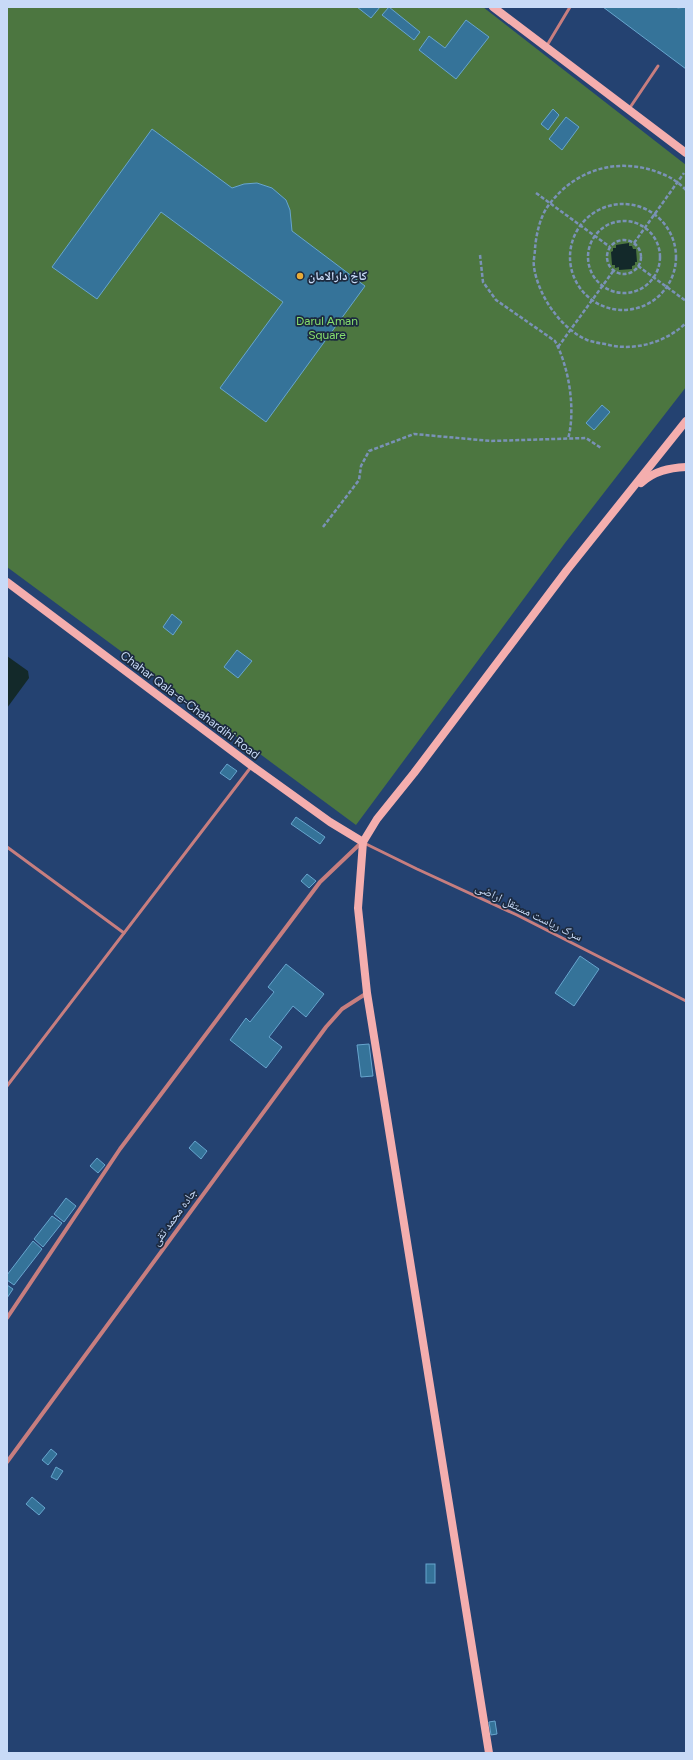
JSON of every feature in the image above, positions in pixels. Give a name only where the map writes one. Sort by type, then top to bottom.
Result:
[{"type":"main road","points":[[493,7],[686,153]]},
{"type":"main road","points":[[489,1753],[367,993],[358,908],[362,842],[377,819],[414,774],[562,576],[686,423]]},
{"type":"main road","points":[[623,500],[648,476],[668,468],[686,467]]},
{"type":"main road","name":"Chahar Qala-e-Chahardihi Road","points":[[7,582],[252,766],[330,822],[362,842]]},
{"type":"street","points":[[7,1318],[120,1149],[320,882],[362,842]]},
{"type":"street","name":"جاده محمد تقی","points":[[7,1462],[326,1027],[342,1009],[367,993]]},
{"type":"lane","points":[[546,47],[563,15],[570,7]]},
{"type":"lane","points":[[629,109],[658,66]]},
{"type":"lane","points":[[7,1086],[252,766]]},
{"type":"lane","name":"سرک ریاست مستقل اراضی","points":[[362,842],[417,870],[517,915],[686,1001]]},
{"type":"lane","points":[[7,847],[124,933]]},
{"type":"path","points":[[686,190],[670,177],[645,167],[617,165],[590,171],[566,186],[550,204],[536,235],[534,266],[543,296],[561,322],[587,339],[617,348],[648,345],[676,332],[686,323]]},
{"type":"path","points":[[634,243],[684,173]]},
{"type":"path","points":[[536,193],[610,247]]},
{"type":"path","points":[[625,203],[641,206],[655,213],[668,228],[676,244],[677,263],[672,280],[661,295],[646,306],[629,310],[610,309],[592,300],[580,289],[572,273],[570,255],[573,237],[580,226],[594,212],[609,205],[625,203]]},
{"type":"path","points":[[626,220],[638,223],[645,227],[656,239],[660,250],[661,262],[657,274],[650,284],[640,290],[628,294],[616,293],[602,286],[590,270],[588,258],[590,246],[594,236],[604,227],[614,222],[626,220]]},
{"type":"path","points":[[623,240],[634,243],[640,252],[641,258],[638,266],[633,272],[622,274],[614,270],[608,264],[607,259],[610,247],[613,244],[623,240]]},
{"type":"path","points":[[480,255],[483,282],[496,300],[555,341],[558,347],[566,367],[572,405],[571,429],[568,439]]},
{"type":"path","points":[[638,266],[666,288],[686,301]]},
{"type":"path","points":[[558,347],[614,270]]},
{"type":"path","points":[[323,527],[359,480],[361,466],[369,451],[414,434],[490,441],[586,438],[601,448]]},
{"type":"green space","name":"Darul Aman Square","points":[[7,7],[483,7],[686,165],[686,387],[565,543],[356,825],[7,567]]},
{"type":"shaded area","points":[[629,243],[629,246],[636,249],[637,262],[635,262],[635,265],[632,266],[632,269],[619,270],[619,267],[615,268],[615,265],[612,265],[611,252],[613,251],[613,248],[616,248],[616,245]]},
{"type":"shaded area","points":[[7,656],[28,671],[29,678],[7,708]]},
{"type":"building","points":[[357,7],[380,7],[371,18]]},
{"type":"building","points":[[389,7],[420,32],[414,40],[382,15]]},
{"type":"building","points":[[603,7],[686,7],[686,69]]},
{"type":"building","points":[[466,20],[489,37],[456,79],[419,50],[429,36],[445,48]]},
{"type":"building","points":[[553,109],[559,115],[548,130],[541,124]]},
{"type":"building","points":[[566,117],[579,127],[562,150],[549,139]]},
{"type":"building","name":"کاخ دارالامان","points":[[152,129],[232,188],[244,184],[257,183],[272,188],[286,200],[290,210],[292,231],[365,286],[266,422],[220,388],[283,302],[161,212],[97,299],[52,267]]},
{"type":"building","points":[[602,405],[610,412],[594,430],[586,423]]},
{"type":"building","points":[[172,614],[182,622],[173,635],[163,627]]},
{"type":"building","points":[[237,650],[252,661],[238,678],[224,667]]},
{"type":"building","points":[[227,764],[237,771],[230,780],[220,773]]},
{"type":"building","points":[[296,817],[325,837],[320,844],[291,824]]},
{"type":"building","points":[[307,874],[316,881],[309,888],[301,881]]},
{"type":"building","points":[[580,956],[599,969],[574,1006],[555,993]]},
{"type":"building","points":[[286,964],[324,994],[306,1017],[293,1006],[269,1037],[282,1047],[266,1068],[230,1040],[246,1018],[250,1022],[274,992],[268,987]]},
{"type":"building","points":[[369,1044],[373,1076],[361,1077],[357,1045]]},
{"type":"building","points":[[195,1141],[207,1151],[201,1159],[189,1148]]},
{"type":"building","points":[[97,1158],[105,1165],[98,1173],[90,1166]]},
{"type":"building","points":[[66,1198],[76,1206],[64,1222],[54,1214]]},
{"type":"building","points":[[52,1216],[62,1223],[43,1247],[34,1239]]},
{"type":"building","points":[[33,1241],[42,1249],[14,1285],[7,1280],[7,1275]]},
{"type":"building","points":[[7,1285],[13,1289],[7,1298]]},
{"type":"building","points":[[51,1449],[57,1454],[48,1465],[42,1460]]},
{"type":"building","points":[[56,1467],[63,1471],[57,1480],[51,1477]]},
{"type":"building","points":[[32,1497],[45,1508],[39,1515],[26,1504]]},
{"type":"building","points":[[426,1564],[435,1564],[435,1583],[426,1583]]},
{"type":"building","points":[[495,1721],[497,1734],[491,1735],[489,1722]]},
{"type":"place","name":"کاخ دارالامان","points":[[300,276]]}]
